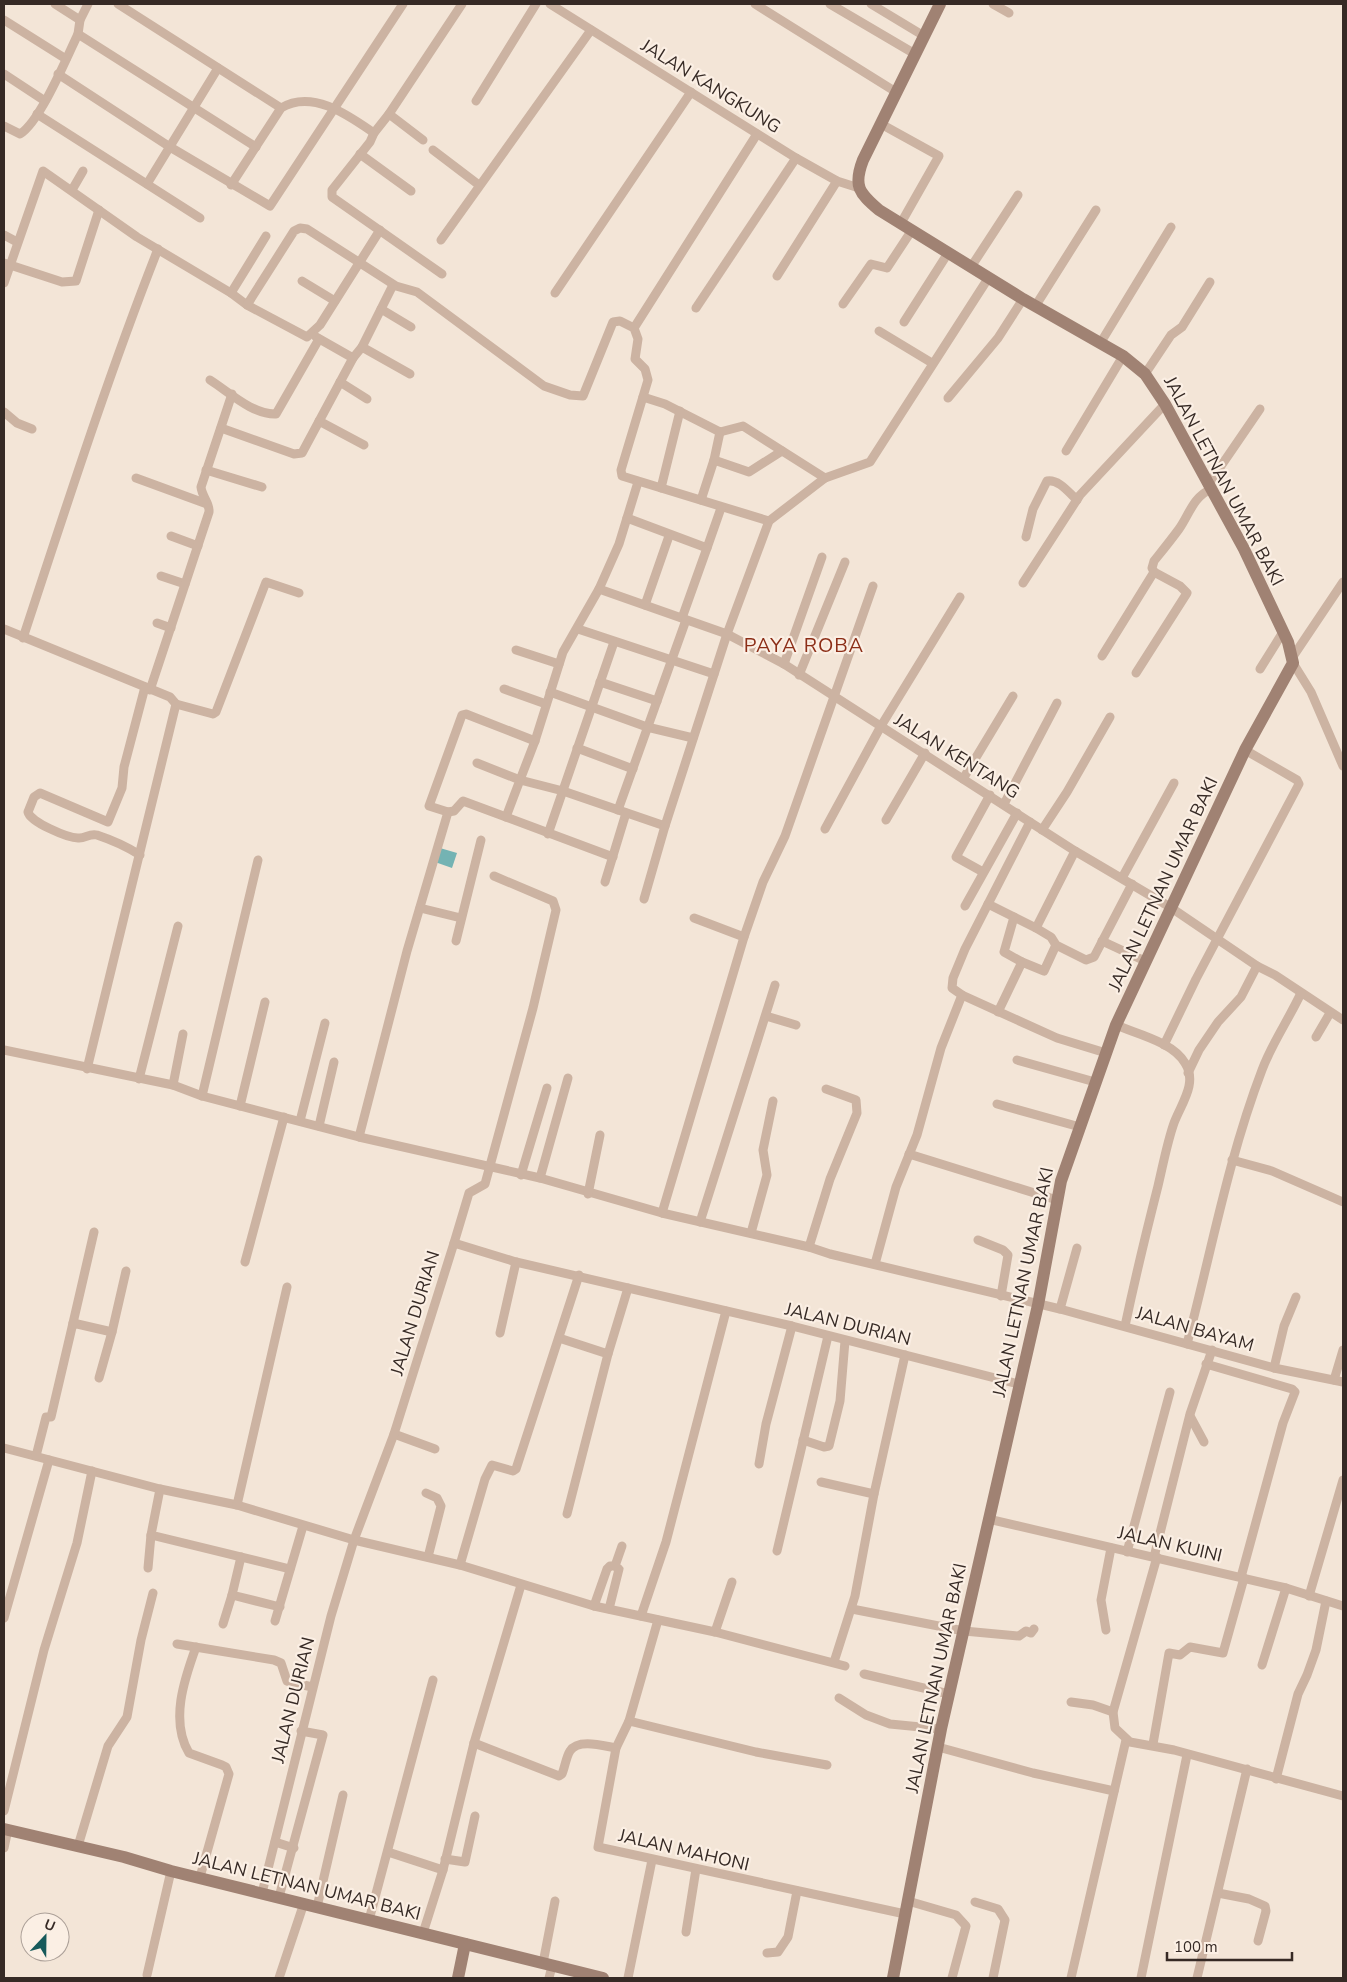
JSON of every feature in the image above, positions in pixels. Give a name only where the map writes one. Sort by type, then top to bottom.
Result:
[{"type":"street","points":[[55,4],[80,20]]},
{"type":"street","points":[[4,126],[20,134],[25,131],[37,114],[78,34],[80,20],[88,4]]},
{"type":"street","points":[[118,4],[281,108]]},
{"type":"street","points":[[58,74],[231,185],[270,206],[403,4]]},
{"type":"street","points":[[442,274],[332,196],[332,190],[338,180],[370,142],[374,133],[389,114],[462,4]]},
{"type":"street","points":[[476,101],[536,4]]},
{"type":"street","name":"JALAN KANGKUNG","points":[[550,4],[796,158],[837,181],[859,188]]},
{"type":"street","points":[[755,4],[896,92]]},
{"type":"street","points":[[830,4],[915,54]]},
{"type":"street","points":[[872,4],[924,36]]},
{"type":"street","points":[[859,188],[858,174],[940,4]]},
{"type":"street","points":[[993,4],[1009,13]]},
{"type":"street","points":[[4,20],[66,59]]},
{"type":"street","points":[[441,240],[591,30]]},
{"type":"street","points":[[78,34],[256,147]]},
{"type":"street","points":[[147,184],[218,68]]},
{"type":"street","points":[[4,74],[45,101]]},
{"type":"street","points":[[556,293],[690,92]]},
{"type":"street","points":[[231,185],[281,108],[292,102],[335,107],[374,133]]},
{"type":"street","points":[[37,114],[200,218]]},
{"type":"street","points":[[389,114],[423,140]]},
{"type":"street","points":[[881,124],[939,156],[900,223]]},
{"type":"street","points":[[634,328],[757,134]]},
{"type":"street","points":[[433,150],[479,185]]},
{"type":"street","points":[[360,154],[411,191]]},
{"type":"street","points":[[696,308],[796,158]]},
{"type":"street","points":[[4,283],[7,264],[43,171],[137,237],[231,293],[247,306],[307,337],[315,336],[353,358]]},
{"type":"street","points":[[72,190],[83,171]]},
{"type":"street","points":[[777,276],[837,181]]},
{"type":"street","name":"JALAN LETNAN UMAR BAKI","points":[[859,188],[864,197],[900,223],[1023,299],[1101,342],[1123,356],[1145,374],[1165,404],[1244,549],[1283,632],[1292,661],[1245,750],[1116,1025],[1060,1181],[1038,1305],[1018,1384],[941,1729],[893,1978]]},
{"type":"street","points":[[971,267],[1018,195]]},
{"type":"street","points":[[7,264],[62,282],[76,281],[99,210]]},
{"type":"street","points":[[1036,305],[1096,210]]},
{"type":"street","points":[[1101,342],[1171,227]]},
{"type":"street","points":[[247,306],[294,230],[300,228],[307,230],[393,284],[421,294],[544,386],[577,397],[583,396],[614,322],[620,321],[634,328],[638,336],[635,359],[645,369],[648,380],[621,474],[625,478],[769,521]]},
{"type":"street","points":[[210,380],[256,409],[269,414],[276,414],[315,336],[358,263],[380,230]]},
{"type":"street","points":[[843,304],[871,264],[887,268],[912,230]]},
{"type":"street","points":[[4,235],[17,242]]},
{"type":"street","points":[[231,293],[266,236]]},
{"type":"street","points":[[23,638],[82,458],[136,304],[158,249]]},
{"type":"street","points":[[904,322],[948,253]]},
{"type":"street","points":[[644,899],[664,826],[727,634],[769,521],[825,478],[870,462],[989,277]]},
{"type":"street","points":[[302,281],[335,301]]},
{"type":"street","points":[[1145,374],[1171,335],[1182,327],[1210,282]]},
{"type":"street","points":[[221,428],[298,454],[302,453],[353,358],[362,347],[393,284]]},
{"type":"street","points":[[948,398],[998,338],[1023,299]]},
{"type":"street","points":[[381,309],[411,327]]},
{"type":"street","points":[[879,331],[932,363]]},
{"type":"street","points":[[362,347],[410,374]]},
{"type":"street","points":[[1066,450],[1123,356]]},
{"type":"street","points":[[340,382],[367,399]]},
{"type":"street","points":[[140,855],[116,842],[94,835],[80,838],[70,836],[34,822],[28,812],[34,797],[40,793],[108,822],[122,788],[124,767],[148,688],[171,628],[210,512],[202,496],[201,487],[232,394]]},
{"type":"street","points":[[643,397],[680,411],[720,432],[743,426],[825,478]]},
{"type":"street","points":[[1023,583],[1077,500],[1165,404]]},
{"type":"street","points":[[1136,673],[1187,593],[1180,586],[1154,572],[1152,568],[1154,561],[1180,527],[1186,515],[1209,487],[1260,409]]},
{"type":"street","points":[[661,488],[680,411]]},
{"type":"street","points":[[4,412],[17,423],[32,429]]},
{"type":"street","points":[[319,421],[364,445]]},
{"type":"street","points":[[701,500],[714,460],[720,432]]},
{"type":"street","points":[[714,460],[749,472],[782,451]]},
{"type":"street","points":[[206,470],[262,487]]},
{"type":"street","points":[[136,478],[207,504]]},
{"type":"street","points":[[1026,537],[1033,509],[1047,481],[1052,480],[1060,485],[1077,500]]},
{"type":"street","points":[[506,817],[535,741],[559,664],[567,644],[578,630],[599,589],[619,544],[638,482]]},
{"type":"street","points":[[605,882],[613,857],[633,769],[672,661],[721,508]]},
{"type":"street","points":[[627,518],[670,536],[707,548]]},
{"type":"street","points":[[171,536],[198,546]]},
{"type":"street","points":[[644,605],[670,536]]},
{"type":"street","points":[[784,664],[822,557]]},
{"type":"street","points":[[799,675],[846,562]]},
{"type":"street","points":[[1102,656],[1154,572]]},
{"type":"street","points":[[161,576],[185,584]]},
{"type":"street","points":[[4,629],[170,697],[176,704],[212,714],[216,712],[266,582],[299,593]]},
{"type":"street","points":[[1343,582],[1339,597],[1292,661],[1311,692],[1341,753],[1343,766]]},
{"type":"street","points":[[662,1213],[744,937],[763,882],[785,836],[873,586]]},
{"type":"street","name":"JALAN KENTANG","points":[[599,589],[727,634],[784,664],[1075,851],[1219,938],[1256,966],[1275,975],[1343,1020]]},
{"type":"street","points":[[825,829],[881,726],[960,597]]},
{"type":"street","points":[[157,623],[171,628]]},
{"type":"street","points":[[578,630],[714,674]]},
{"type":"street","points":[[1260,669],[1283,632]]},
{"type":"street","points":[[548,834],[614,642]]},
{"type":"street","points":[[516,650],[559,664]]},
{"type":"street","points":[[600,682],[657,701]]},
{"type":"street","points":[[504,688],[546,704]]},
{"type":"street","points":[[550,692],[647,727],[693,738]]},
{"type":"street","points":[[963,779],[1013,696]]},
{"type":"street","points":[[86,1069],[176,704]]},
{"type":"street","points":[[1004,804],[1057,704]]},
{"type":"street","points":[[535,741],[466,714],[462,715],[429,806],[448,812],[457,811],[463,801],[613,857]]},
{"type":"street","points":[[1042,830],[1067,792],[1110,717]]},
{"type":"street","points":[[577,748],[633,769]]},
{"type":"street","points":[[1164,1045],[1192,987],[1300,784],[1297,780],[1245,750]]},
{"type":"street","points":[[886,820],[925,753]]},
{"type":"street","points":[[477,763],[520,780],[563,791],[664,826]]},
{"type":"street","points":[[1122,878],[1174,783]]},
{"type":"street","points":[[983,872],[956,857],[990,795]]},
{"type":"street","points":[[359,1138],[420,908],[448,812]]},
{"type":"street","points":[[965,906],[1017,813]]},
{"type":"street","points":[[1030,822],[953,978],[952,988],[962,995],[1057,1038],[1106,1053]]},
{"type":"street","points":[[456,940],[481,840]]},
{"type":"street","points":[[1036,928],[1075,851]]},
{"type":"street","points":[[202,1096],[258,860]]},
{"type":"street","points":[[454,1244],[468,1196],[472,1191],[483,1186],[489,1167],[533,1008],[556,910],[553,901],[494,876]]},
{"type":"street","points":[[988,904],[1036,928],[1051,937],[1056,945],[1086,960],[1094,957],[1132,884]]},
{"type":"street","points":[[420,908],[462,918]]},
{"type":"street","points":[[1014,917],[1004,952],[1044,971],[1056,945]]},
{"type":"street","points":[[694,918],[744,937]]},
{"type":"street","points":[[139,1079],[178,926]]},
{"type":"street","points":[[1102,941],[1145,961]]},
{"type":"street","points":[[998,1012],[1022,962]]},
{"type":"street","points":[[1188,1073],[1199,1050],[1218,1022],[1241,996],[1256,966]]},
{"type":"street","points":[[700,1222],[775,985]]},
{"type":"street","points":[[1187,1344],[1232,1160],[1262,1070],[1301,993]]},
{"type":"street","points":[[876,1264],[896,1187],[917,1135],[941,1048],[962,995]]},
{"type":"street","points":[[240,1106],[265,1002]]},
{"type":"street","points":[[1316,1037],[1330,1013]]},
{"type":"street","points":[[766,1016],[796,1025]]},
{"type":"street","points":[[300,1121],[325,1023]]},
{"type":"street","points":[[1116,1025],[1164,1045],[1185,1062],[1190,1090],[1172,1133],[1125,1326]]},
{"type":"street","points":[[173,1086],[183,1034]]},
{"type":"street","name":"JALAN BAYAM","points":[[4,1050],[173,1086],[202,1096],[359,1138],[540,1178],[588,1194],[662,1213],[1060,1309],[1274,1368],[1339,1381]]},
{"type":"street","points":[[1017,1060],[1095,1082]]},
{"type":"street","points":[[319,1126],[334,1062]]},
{"type":"street","points":[[540,1178],[568,1078]]},
{"type":"street","points":[[521,1175],[547,1088]]},
{"type":"street","points":[[809,1247],[830,1179],[857,1113],[856,1100],[826,1089]]},
{"type":"street","points":[[751,1234],[767,1175],[763,1150],[773,1101]]},
{"type":"street","points":[[997,1104],[1080,1127]]},
{"type":"street","points":[[245,1262],[284,1117]]},
{"type":"street","points":[[588,1194],[600,1135]]},
{"type":"street","points":[[909,1154],[1057,1200]]},
{"type":"street","points":[[1232,1160],[1272,1171],[1343,1202]]},
{"type":"street","points":[[36,1456],[46,1417],[51,1417],[94,1232]]},
{"type":"street","points":[[978,1240],[1003,1250],[1008,1255],[1001,1296]]},
{"type":"street","name":"JALAN DURIAN","points":[[262,1893],[312,1687],[354,1540],[394,1434],[454,1244],[516,1262],[579,1275],[792,1326],[1018,1384]]},
{"type":"street","points":[[1060,1309],[1077,1248]]},
{"type":"street","points":[[500,1333],[516,1262]]},
{"type":"street","points":[[99,1378],[126,1271]]},
{"type":"street","points":[[460,1565],[485,1479],[492,1465],[513,1471],[516,1469],[579,1275]]},
{"type":"street","points":[[236,1505],[287,1287]]},
{"type":"street","points":[[567,1514],[608,1354],[628,1288]]},
{"type":"street","points":[[1274,1368],[1284,1326],[1296,1297]]},
{"type":"street","points":[[642,1616],[666,1542],[726,1311]]},
{"type":"street","points":[[73,1323],[112,1332]]},
{"type":"street","points":[[759,1464],[766,1424],[792,1326]]},
{"type":"street","points":[[777,1550],[828,1336]]},
{"type":"street","points":[[559,1338],[608,1354]]},
{"type":"street","points":[[803,1440],[824,1447],[830,1446],[840,1401],[845,1341]]},
{"type":"street","points":[[1212,1350],[1190,1416],[1155,1557],[1113,1712],[1116,1728],[1126,1740],[1152,1744],[1343,1796]]},
{"type":"street","points":[[1339,1381],[1343,1350]]},
{"type":"street","points":[[834,1662],[852,1609],[874,1494],[905,1355]]},
{"type":"street","points":[[1152,1744],[1168,1653],[1180,1655],[1190,1647],[1223,1653],[1283,1423],[1294,1392],[1292,1389],[1206,1364]]},
{"type":"street","points":[[1127,1552],[1170,1392]]},
{"type":"street","points":[[1190,1416],[1204,1442]]},
{"type":"street","points":[[394,1434],[435,1450]]},
{"type":"street","points":[[4,1448],[160,1489],[236,1505],[354,1540],[460,1565],[594,1606],[715,1632],[845,1666]]},
{"type":"street","points":[[4,1618],[49,1460]]},
{"type":"street","points":[[4,1811],[46,1642],[77,1543],[92,1471]]},
{"type":"street","points":[[1309,1596],[1343,1480]]},
{"type":"street","points":[[821,1482],[874,1494]]},
{"type":"street","points":[[148,1568],[151,1535],[160,1489]]},
{"type":"street","points":[[426,1493],[437,1498],[441,1506],[428,1557]]},
{"type":"street","name":"JALAN KUINI","points":[[988,1519],[1286,1588],[1343,1606]]},
{"type":"street","points":[[275,1621],[303,1526]]},
{"type":"street","points":[[151,1535],[290,1569]]},
{"type":"street","points":[[615,1566],[622,1546]]},
{"type":"street","points":[[1106,1630],[1101,1600],[1111,1548]]},
{"type":"street","points":[[223,1624],[241,1556]]},
{"type":"street","points":[[594,1606],[607,1569],[610,1566],[615,1566]]},
{"type":"street","points":[[609,1609],[619,1569],[615,1566]]},
{"type":"street","points":[[715,1632],[732,1582]]},
{"type":"street","points":[[423,1933],[443,1870],[474,1743],[521,1584]]},
{"type":"street","points":[[1262,1665],[1286,1588]]},
{"type":"street","points":[[78,1846],[108,1746],[127,1717],[141,1640],[154,1593]]},
{"type":"street","points":[[232,1595],[280,1607]]},
{"type":"street","points":[[1276,1779],[1298,1694],[1316,1650],[1326,1601]]},
{"type":"street","points":[[852,1609],[964,1630],[1019,1636],[1026,1631],[1031,1633],[1034,1629]]},
{"type":"street","name":"JALAN MAHONI","points":[[658,1620],[630,1721],[616,1748],[598,1847],[696,1870],[905,1914]]},
{"type":"street","points":[[176,1644],[274,1660],[282,1663],[287,1681],[312,1687]]},
{"type":"street","points":[[196,1648],[185,1678],[179,1720],[180,1735],[190,1753],[222,1764],[226,1767],[229,1774],[200,1877]]},
{"type":"street","points":[[864,1674],[949,1694]]},
{"type":"street","points":[[369,1920],[433,1680]]},
{"type":"street","points":[[839,1698],[866,1715],[890,1724],[941,1729]]},
{"type":"street","points":[[1071,1702],[1093,1705],[1113,1712]]},
{"type":"street","points":[[630,1721],[756,1752],[827,1764]]},
{"type":"street","points":[[279,1897],[324,1735],[301,1731]]},
{"type":"street","points":[[1071,1978],[1126,1740]]},
{"type":"street","points":[[474,1743],[559,1776],[562,1774],[570,1750],[574,1747],[585,1744],[616,1748]]},
{"type":"street","points":[[938,1747],[1033,1773],[1114,1791]]},
{"type":"street","points":[[1141,1978],[1187,1754]]},
{"type":"street","points":[[1197,1978],[1247,1769]]},
{"type":"street","points":[[317,1906],[343,1795]]},
{"type":"street","points":[[445,1859],[465,1862],[475,1816]]},
{"type":"street","points":[[4,1848],[6,1829]]},
{"type":"street","name":"JALAN LETNAN UMAR BAKI","points":[[6,1829],[603,1978]]},
{"type":"street","points":[[274,1842],[294,1848]]},
{"type":"street","points":[[388,1852],[443,1870]]},
{"type":"street","points":[[628,1978],[652,1860]]},
{"type":"street","points":[[686,1932],[696,1870]]},
{"type":"street","points":[[147,1975],[171,1871]]},
{"type":"street","points":[[767,1953],[778,1952],[786,1943],[797,1891]]},
{"type":"street","points":[[1218,1893],[1249,1899],[1264,1906],[1266,1911],[1258,1941]]},
{"type":"street","points":[[549,1978],[547,1964],[555,1901]]},
{"type":"street","points":[[908,1901],[956,1915],[966,1926],[952,1978]]},
{"type":"street","points":[[975,1902],[998,1909],[1006,1920],[993,1978]]},
{"type":"street","points":[[280,1978],[304,1903]]},
{"type":"street","points":[[458,1978],[465,1944]]},
{"type":"water","points":[[440,848],[457,853],[452,868],[435,862]]},
{"type":"district","name":"PAYA ROBA","points":[[804,645]]}]
